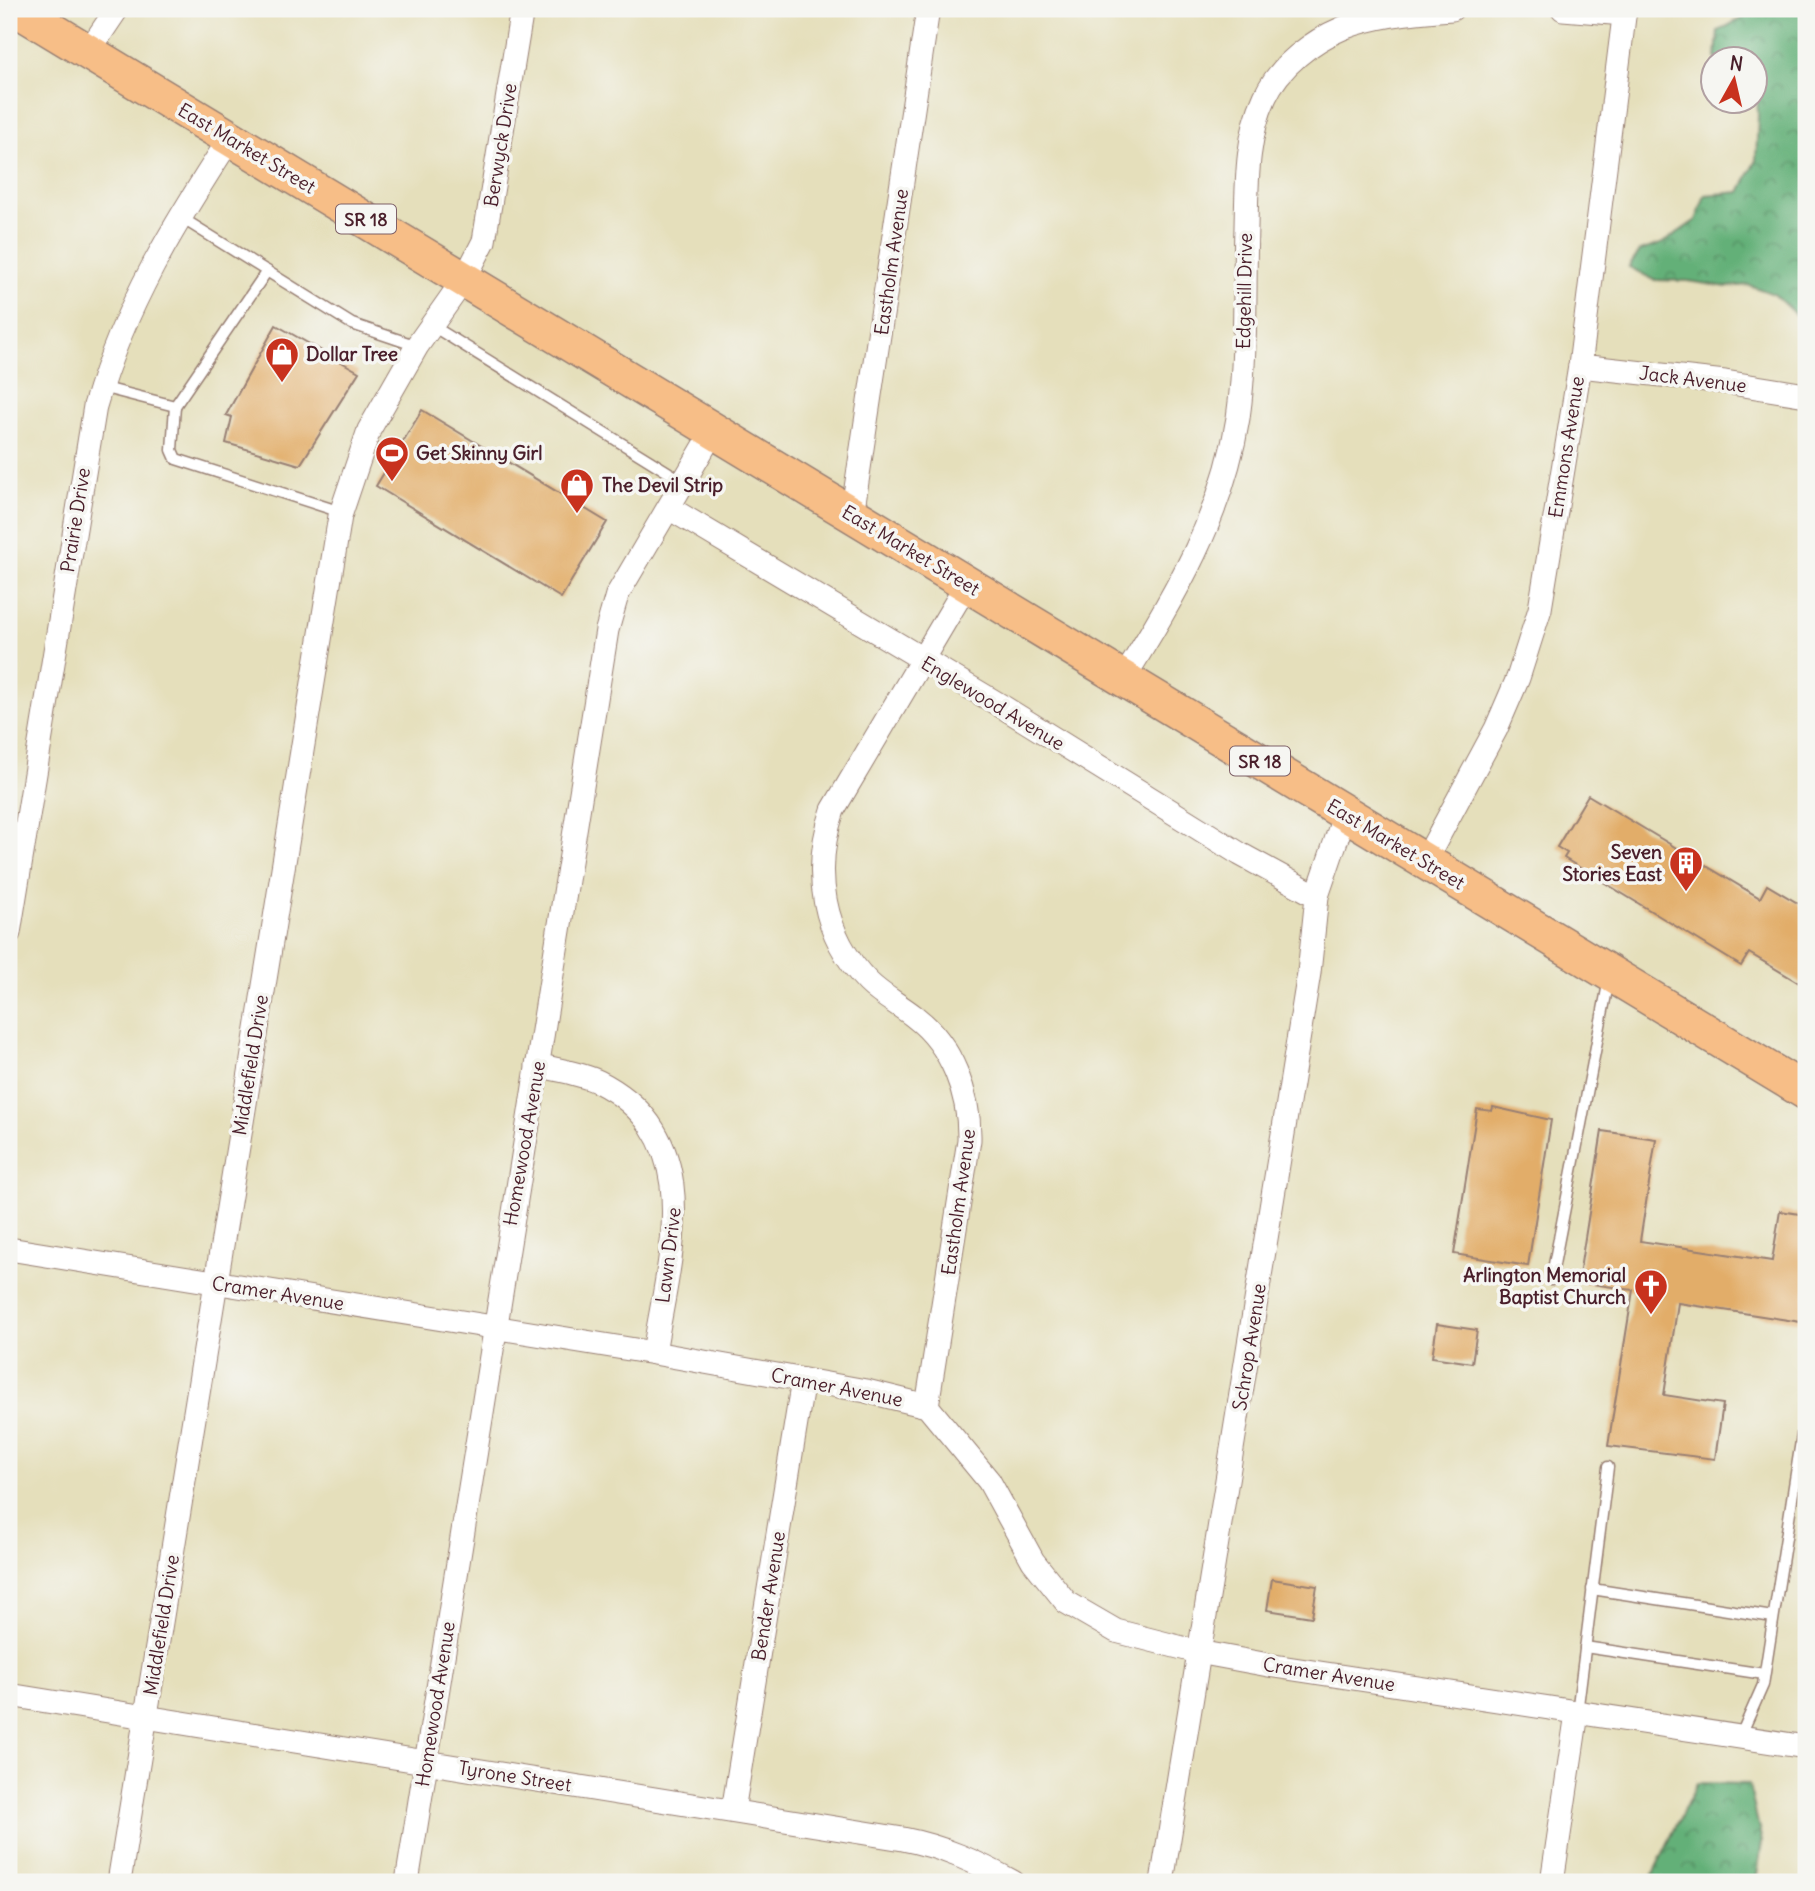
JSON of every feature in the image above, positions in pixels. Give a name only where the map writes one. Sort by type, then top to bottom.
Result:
[{"type":"main road","name":"East Market Street","points":[[17,9],[1806,1092]]},
{"type":"street","points":[[88,52],[117,9]]},
{"type":"street","name":"Berwyck Drive","points":[[465,278],[484,242],[522,9]]},
{"type":"street","name":"Eastholm Avenue","points":[[852,515],[928,9]]},
{"type":"street","name":"Edgehill Drive","points":[[1124,678],[1168,607],[1203,539],[1231,453],[1243,364],[1249,146],[1266,94],[1291,62],[1323,38],[1343,28],[1362,22],[1452,9]]},
{"type":"street","points":[[1563,9],[1624,11]]},
{"type":"street","name":"Emmons Avenue","points":[[1426,861],[1496,729],[1530,644],[1547,573],[1580,366],[1624,11]]},
{"type":"street","name":"Prairie Drive","points":[[9,933],[85,459],[101,387],[132,302],[180,217],[232,138]]},
{"type":"street","name":"Middlefield Drive","points":[[119,1882],[341,512],[369,430],[417,346],[465,278]]},
{"type":"street","name":"Jack Avenue","points":[[1580,366],[1725,382],[1806,395]]},
{"type":"street","name":"Homewood Avenue","points":[[407,1882],[607,630],[617,595],[714,430]]},
{"type":"street","name":"Englewood Avenue","points":[[669,508],[1240,854],[1317,897]]},
{"type":"street","name":"Eastholm Avenue","points":[[927,1406],[969,1140],[967,1103],[952,1064],[934,1037],[917,1019],[870,984],[854,967],[828,918],[822,881],[823,845],[833,810],[967,584]]},
{"type":"street","name":"Schrop Avenue","points":[[1162,1882],[1307,985],[1317,897],[1345,814]]},
{"type":"street","name":"Lawn Drive","points":[[537,1065],[597,1081],[617,1093],[651,1127],[670,1166],[676,1204],[654,1353]]},
{"type":"street","name":"Cramer Avenue","points":[[9,1249],[654,1353],[866,1391],[927,1406],[989,1481],[1034,1561],[1066,1601],[1116,1631],[1198,1652],[1806,1747]]},
{"type":"street","name":"Bender Avenue","points":[[733,1811],[803,1380]]},
{"type":"street","name":"Tyrone Street","points":[[9,1695],[938,1846],[972,1859],[1013,1882]]},
{"type":"street","points":[[1552,1882],[1577,1713]]},
{"type":"lane","points":[[180,217],[352,324],[417,346]]},
{"type":"lane","points":[[267,271],[175,406],[172,450],[176,459],[341,512]]},
{"type":"lane","points":[[431,325],[684,482]]},
{"type":"lane","points":[[101,387],[175,406]]},
{"type":"lane","points":[[1806,738],[1806,748]]},
{"type":"lane","points":[[1550,1280],[1610,973]]},
{"type":"lane","points":[[1740,1737],[1764,1674],[1806,1409]]},
{"type":"lane","points":[[1577,1713],[1608,1467]]},
{"type":"lane","points":[[1592,1589],[1773,1616]]},
{"type":"lane","points":[[1585,1647],[1764,1674]]},
{"type":"green space","points":[[1759,9],[1806,9],[1806,334],[1797,316],[1774,294],[1749,285],[1727,287],[1687,281],[1654,280],[1629,267],[1640,251],[1661,244],[1696,220],[1705,195],[1740,192],[1756,160],[1758,116],[1770,116],[1770,46],[1717,46],[1718,31]]},
{"type":"green space","points":[[1697,1783],[1749,1784],[1762,1842],[1756,1882],[1649,1882]]},
{"type":"building","points":[[276,325],[359,372],[300,465],[226,443],[232,417],[226,415]]},
{"type":"building","points":[[422,410],[607,522],[561,598],[376,486]]},
{"type":"building","name":"Seven Stories East","points":[[1588,795],[1760,898],[1767,885],[1806,908],[1806,987],[1749,953],[1741,966],[1564,858],[1567,853],[1557,847]]},
{"type":"building","points":[[1493,1107],[1551,1120],[1528,1266],[1454,1254],[1477,1109],[1492,1111]]},
{"type":"building","points":[[1602,1131],[1656,1139],[1640,1241],[1772,1261],[1780,1211],[1806,1215],[1806,1288],[1801,1322],[1678,1303],[1664,1395],[1723,1404],[1715,1459],[1608,1446],[1633,1290],[1578,1282]]},
{"type":"building","points":[[1437,1324],[1477,1330],[1472,1363],[1432,1357]]},
{"type":"building","points":[[1272,1579],[1317,1586],[1312,1617],[1267,1610]]},
{"type":"place","name":"Dollar Tree","points":[[282,384]]},
{"type":"place","name":"Get Skinny Girl","points":[[392,483]]},
{"type":"place","name":"The Devil Strip","points":[[577,515]]},
{"type":"place","name":"Seven Stories East","points":[[1686,893]]},
{"type":"place","name":"Arlington Memorial Baptist Church","points":[[1651,1316]]}]
